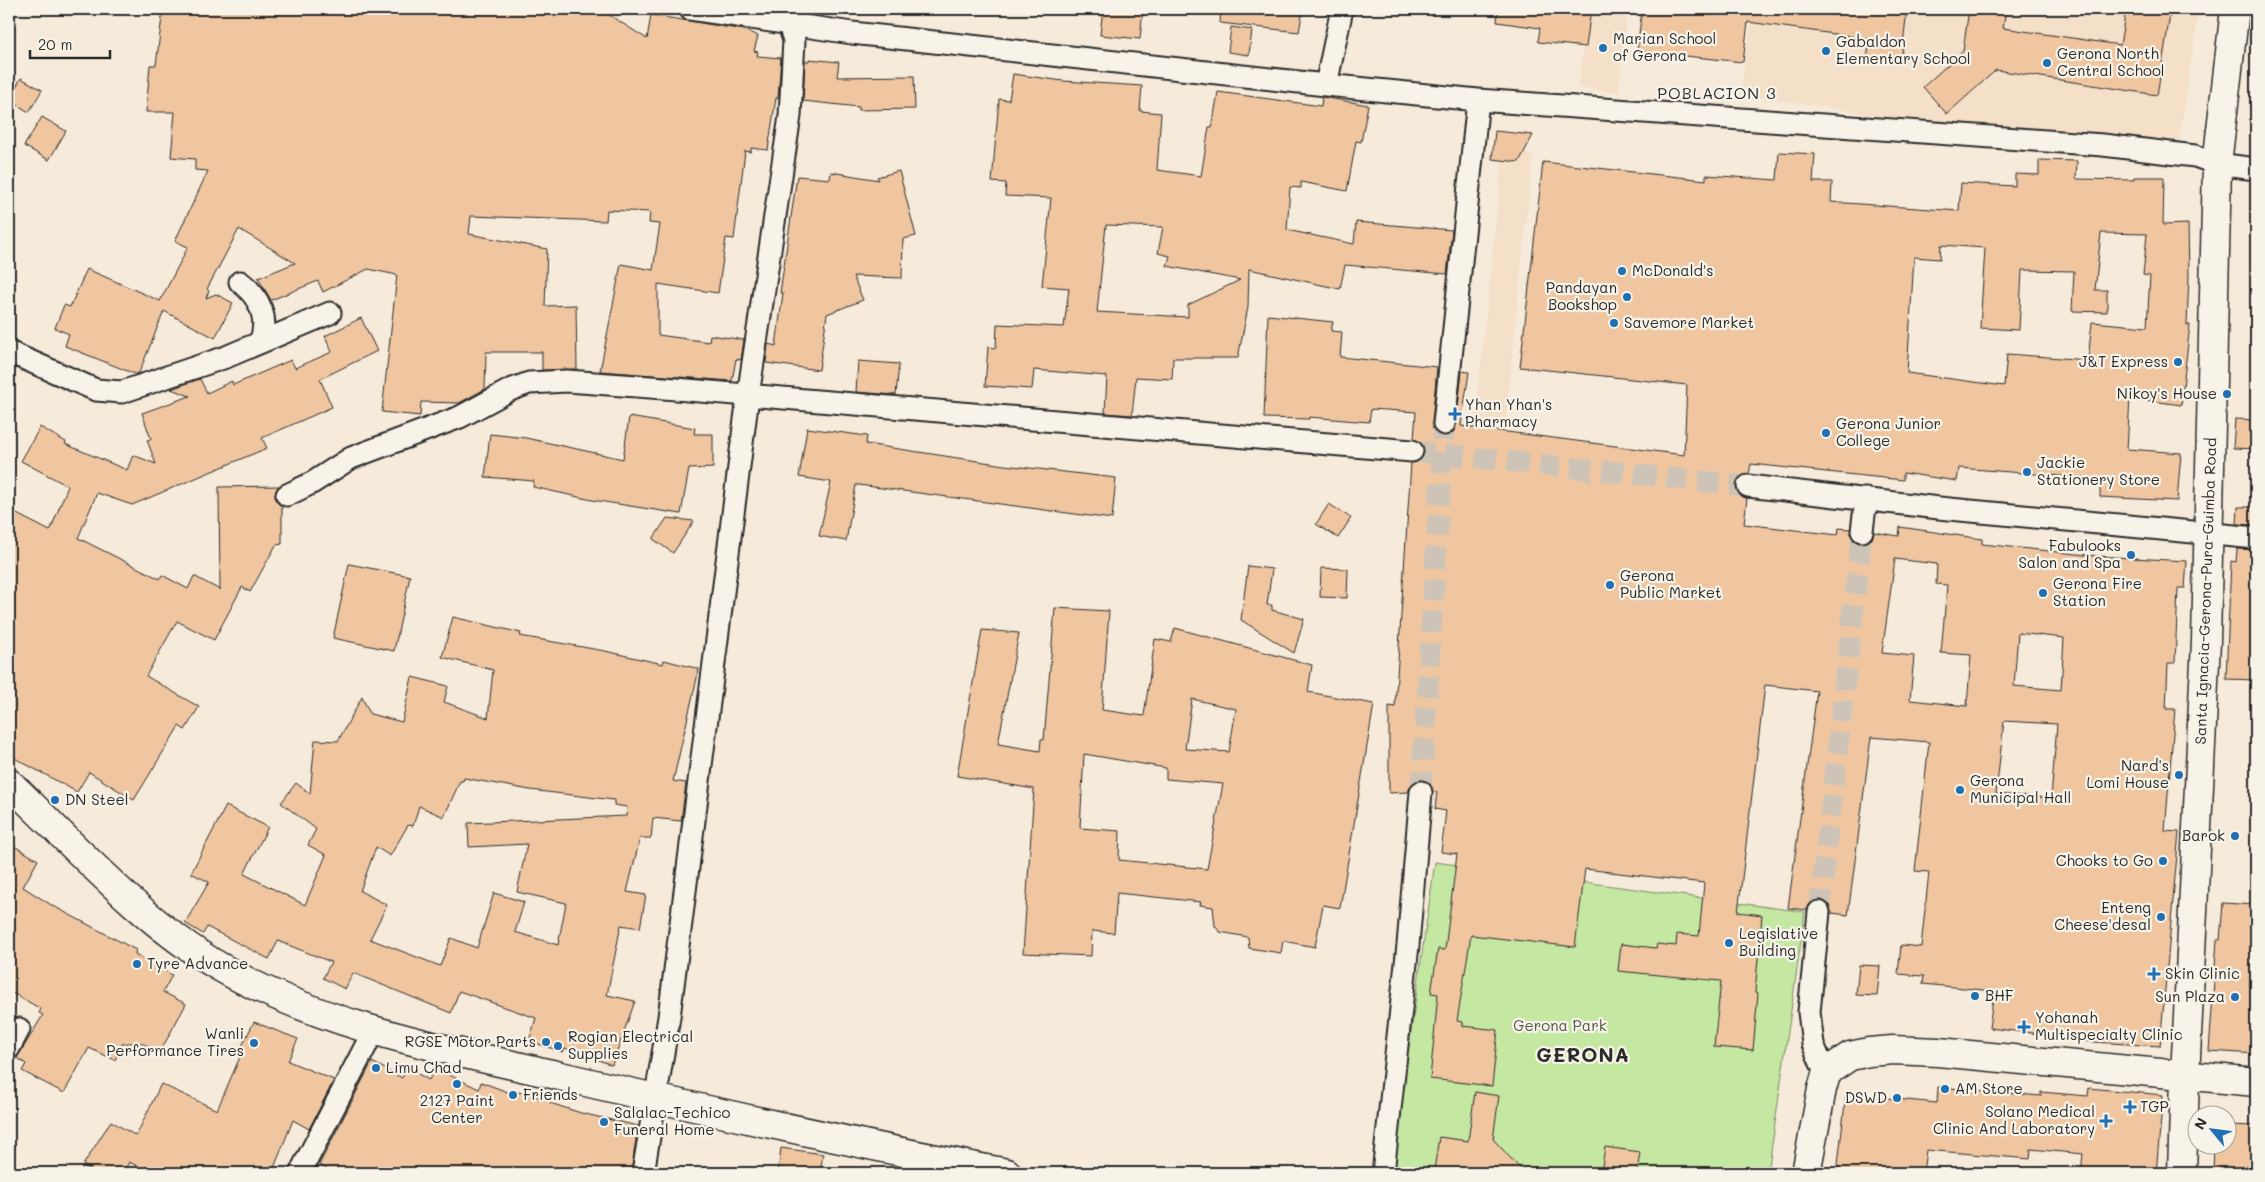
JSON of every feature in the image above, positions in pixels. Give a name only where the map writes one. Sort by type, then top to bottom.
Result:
[{"type":"main road","name":"Santa Ignacia-Gerona-Pura-Guimba Road","points":[[2182,1173],[2185,1077],[2202,750],[2217,164],[2235,9]]},
{"type":"main road","points":[[9,783],[142,910],[203,956],[238,976],[303,1007],[374,1030],[655,1098],[777,1126],[1007,1173]]},
{"type":"main road","points":[[1806,1173],[1826,1075],[1837,1064],[1850,1056],[1893,1050],[1938,1052],[2185,1077],[2256,1082]]},
{"type":"street","points":[[690,9],[789,25],[1326,85],[1478,100],[2103,145],[2195,156],[2217,164],[2256,168]]},
{"type":"street","points":[[1326,85],[1342,9]]},
{"type":"street","points":[[643,1173],[677,954],[703,734],[748,396],[790,116],[794,40],[789,25]]},
{"type":"street","points":[[1444,424],[1478,100]]},
{"type":"street","points":[[240,282],[256,295],[261,310],[264,333],[260,342]]},
{"type":"street","points":[[9,352],[96,390],[122,392],[226,357],[330,313]]},
{"type":"street","points":[[287,495],[312,483],[351,458],[460,417],[510,390],[529,383],[567,381],[1412,451]]},
{"type":"street","points":[[1748,486],[1939,508],[2256,538]]},
{"type":"street","points":[[1862,531],[1866,499]]},
{"type":"street","points":[[1383,1173],[1408,945],[1421,792]]},
{"type":"street","points":[[1820,912],[1809,1012],[1813,1044],[1826,1075]]},
{"type":"street","points":[[9,1048],[20,1029]]},
{"type":"street","points":[[300,1173],[374,1030]]},
{"type":"shaded area","name":"Marian School of Gerona","points":[[1588,9],[1627,9],[1619,93],[1578,87]]},
{"type":"shaded area","name":"Gerona North Central School","points":[[1753,9],[2199,9],[2179,142],[1895,118],[1740,94]]},
{"type":"shaded area","points":[[1503,151],[1533,154],[1505,425],[1475,422]]},
{"type":"green space","name":"Gerona Park","points":[[1435,862],[1805,912],[1768,1173],[1391,1173]]},
{"type":"building","points":[[163,9],[409,9],[409,14],[465,12],[465,9],[600,9],[647,39],[651,15],[744,30],[758,36],[754,51],[758,52],[757,56],[781,58],[778,98],[776,98],[768,150],[751,148],[751,152],[745,151],[734,239],[726,238],[718,293],[658,284],[658,335],[709,342],[710,335],[744,340],[741,360],[736,359],[732,381],[600,371],[621,264],[653,270],[660,224],[649,223],[650,212],[607,210],[606,221],[471,216],[469,234],[547,249],[545,306],[576,305],[577,369],[542,370],[542,352],[486,352],[485,389],[459,403],[421,402],[420,416],[382,412],[397,275],[368,269],[323,292],[318,281],[271,300],[258,278],[295,263],[239,229],[207,289],[209,291],[206,298],[216,294],[233,303],[215,338],[164,311],[139,373],[135,374],[65,346],[69,334],[55,328],[64,305],[70,307],[87,269],[160,301],[188,247],[175,241],[208,171],[195,170],[195,159],[171,157],[175,112],[146,112],[150,65],[156,65]]},
{"type":"building","points":[[1103,9],[1143,9],[1140,39],[1100,35]]},
{"type":"building","points":[[1221,9],[1303,9],[1299,32],[1220,23]]},
{"type":"building","points":[[1498,9],[1591,9],[1586,47],[1538,42],[1540,28],[1497,22]]},
{"type":"building","points":[[1642,9],[1907,9],[1901,63],[1867,59],[1870,39],[1748,22],[1743,62],[1637,51]]},
{"type":"building","points":[[1969,9],[2006,9],[2003,28],[2120,45],[2126,9],[2171,9],[2157,95],[1996,70],[1947,114],[1923,87],[1963,51]]},
{"type":"building","points":[[1231,27],[1252,30],[1249,55],[1228,52]]},
{"type":"building","points":[[809,59],[839,62],[837,77],[914,76],[915,109],[859,110],[859,107],[803,101],[805,61],[809,61]]},
{"type":"building","points":[[1013,74],[1063,81],[1142,86],[1140,111],[1161,113],[1157,170],[1201,176],[1209,127],[1212,127],[1218,92],[1321,106],[1322,97],[1368,105],[1361,142],[1356,141],[1347,191],[1301,182],[1301,188],[1290,187],[1287,230],[1354,244],[1356,222],[1452,230],[1447,274],[1345,265],[1340,289],[1249,269],[1248,307],[1238,358],[1173,358],[1172,379],[1136,377],[1132,415],[1105,413],[1107,376],[1034,370],[1032,389],[985,386],[988,347],[996,348],[997,324],[1064,327],[1069,288],[1042,286],[1051,198],[1005,196],[1006,183],[992,182],[999,99],[1009,100]],"holes":[[[1106,225],[1163,227],[1158,253],[1170,256],[1167,266],[1240,280],[1188,305],[1188,317],[1097,312]]]},
{"type":"building","points":[[21,78],[42,90],[29,112],[9,100]]},
{"type":"building","points":[[42,117],[66,131],[49,160],[24,146]]},
{"type":"building","points":[[1495,131],[1533,135],[1519,162],[1492,159]]},
{"type":"building","points":[[1779,152],[1815,154],[1813,182],[1832,182],[1831,202],[1959,211],[1961,183],[2015,186],[2015,174],[2039,175],[2039,160],[2077,161],[2076,179],[2134,180],[2134,177],[2164,177],[2163,225],[2188,224],[2189,275],[2187,325],[2190,325],[2181,405],[2130,398],[2127,449],[2181,453],[2177,501],[2100,497],[2100,479],[1959,468],[1957,481],[1903,473],[1903,480],[1751,464],[1749,474],[1738,478],[1736,485],[1740,496],[1747,498],[1744,524],[1838,535],[1839,528],[1850,529],[1854,541],[1861,543],[1872,539],[1874,532],[1899,536],[1900,527],[1982,539],[1982,544],[2096,556],[2187,561],[2185,588],[2178,588],[2175,663],[2168,663],[2166,709],[2175,709],[2165,831],[2179,832],[2160,1046],[2077,1041],[2048,1035],[1989,1028],[1994,991],[1923,984],[1924,976],[1898,974],[1901,945],[1921,947],[1929,872],[1915,871],[1929,742],[1871,737],[1848,915],[1831,913],[1830,906],[1821,900],[1813,901],[1807,910],[1788,908],[1817,691],[1765,685],[1738,912],[1762,915],[1755,992],[1758,993],[1753,1050],[1714,1047],[1721,981],[1618,971],[1621,944],[1656,948],[1657,944],[1676,946],[1677,934],[1699,936],[1704,883],[1585,869],[1575,947],[1471,935],[1457,1021],[1463,1022],[1463,1026],[1498,1030],[1492,1086],[1430,1079],[1438,994],[1431,993],[1438,949],[1445,950],[1457,854],[1441,852],[1446,811],[1435,809],[1437,792],[1433,792],[1428,782],[1416,781],[1411,785],[1408,792],[1389,793],[1389,706],[1395,707],[1411,463],[1422,458],[1423,446],[1414,439],[1416,412],[1371,409],[1369,422],[1309,417],[1309,419],[1264,418],[1268,315],[1333,322],[1331,331],[1342,332],[1340,357],[1437,367],[1432,423],[1436,434],[1442,436],[1450,435],[1456,426],[1462,371],[1469,372],[1461,426],[1684,455],[1687,385],[1520,367],[1543,162],[1706,180],[1706,175],[1777,180]],"holes":[[[2101,233],[2147,234],[2143,275],[2150,276],[2147,327],[2092,322],[2088,360],[2007,354],[2004,386],[1907,373],[1914,257],[1940,259],[1941,245],[1985,248],[1980,328],[2019,330],[2022,270],[2074,271],[2072,311],[2107,312],[2107,290],[2095,290]],[[1895,559],[1937,564],[1936,584],[1947,585],[1941,653],[1971,655],[1967,706],[1910,700],[1914,656],[1882,653]],[[2018,633],[2064,638],[2061,690],[2014,686]],[[2004,721],[2057,724],[2051,798],[1996,794]]]},
{"type":"building","points":[[899,171],[916,236],[903,239],[902,278],[853,276],[863,300],[827,314],[819,370],[766,363],[768,344],[776,346],[783,293],[780,293],[797,176],[830,179],[831,172],[879,180],[877,177]]},
{"type":"building","points":[[361,318],[377,351],[320,379],[332,407],[262,438],[267,448],[132,505],[97,493],[78,538],[160,579],[162,575],[188,589],[194,576],[220,590],[219,487],[279,486],[275,495],[276,501],[282,506],[282,544],[276,545],[250,592],[242,587],[214,640],[177,621],[146,676],[199,707],[185,730],[179,726],[134,800],[89,772],[77,792],[9,755],[9,510],[50,531],[68,486],[21,461],[40,427],[66,442],[65,444],[127,470],[133,455],[156,464],[147,440],[151,439],[142,413],[190,396],[171,389],[200,379],[207,393],[232,381],[233,385],[291,360],[295,368],[332,352],[325,336]]},
{"type":"building","points":[[858,361],[899,364],[896,395],[856,392]]},
{"type":"building","points":[[629,417],[695,428],[694,434],[713,434],[713,468],[689,469],[681,514],[592,500],[533,487],[534,481],[485,477],[490,434],[526,438],[623,459]]},
{"type":"building","points":[[2235,419],[2256,420],[2256,449],[2233,448]]},
{"type":"building","points":[[807,428],[867,436],[866,444],[1004,465],[1116,478],[1112,519],[856,485],[846,541],[819,536],[831,482],[799,477]]},
{"type":"building","points":[[1329,504],[1351,518],[1338,538],[1316,524]]},
{"type":"building","points":[[2238,507],[2256,507],[2256,525],[2237,524]]},
{"type":"building","points":[[667,518],[694,521],[673,553],[653,539]]},
{"type":"building","points":[[2237,549],[2256,550],[2256,680],[2226,679],[2231,561],[2236,562]]},
{"type":"building","points":[[349,564],[410,576],[394,651],[333,638]]},
{"type":"building","points":[[1248,566],[1272,569],[1267,605],[1272,605],[1272,610],[1304,619],[1294,653],[1241,620]]},
{"type":"building","points":[[1321,568],[1348,569],[1347,598],[1320,597]]},
{"type":"building","points":[[1055,608],[1109,611],[1102,710],[1144,716],[1155,639],[1171,642],[1175,628],[1312,665],[1308,692],[1374,704],[1340,908],[1323,905],[1315,947],[1283,941],[1281,953],[1249,948],[1248,937],[1220,932],[1215,926],[1213,907],[1200,905],[1201,902],[1117,893],[1114,933],[1092,931],[1091,956],[1023,953],[1034,789],[957,776],[982,630],[1019,633],[998,744],[1040,751],[1041,739],[1044,740]],"holes":[[[1192,699],[1236,709],[1229,752],[1185,749]],[[1084,754],[1166,768],[1166,779],[1223,784],[1207,869],[1119,860],[1120,831],[1080,828]]]},
{"type":"building","points":[[453,617],[521,633],[520,636],[605,651],[663,664],[664,660],[699,669],[673,781],[686,783],[681,821],[653,818],[651,838],[640,838],[627,892],[646,895],[640,928],[621,925],[607,995],[635,1001],[612,1065],[565,1048],[563,1052],[529,1041],[536,1018],[459,991],[451,1013],[353,973],[345,989],[323,978],[331,962],[278,941],[269,959],[207,927],[203,934],[185,923],[209,882],[191,873],[226,806],[268,827],[244,874],[305,905],[326,855],[308,845],[316,829],[281,803],[296,783],[310,794],[315,740],[338,741],[362,697],[370,714],[402,722],[412,677],[448,686],[444,702],[488,718],[493,670],[442,657]],"holes":[[[464,778],[530,790],[614,800],[614,805],[627,807],[626,816],[468,823],[469,847],[527,844],[517,892],[566,903],[558,945],[515,932],[524,902],[494,893],[477,948],[451,938],[440,966],[370,939],[387,905],[360,891],[376,847],[390,856],[408,825],[413,826],[419,806],[444,817],[460,781],[463,781]]]},
{"type":"building","points":[[9,843],[38,860],[23,887],[53,906],[136,950],[135,954],[172,975],[163,992],[186,1004],[160,1052],[139,1042],[122,1044],[115,1060],[89,1048],[64,1093],[22,1071],[26,1064],[17,1058],[43,1015],[39,1013],[41,1009],[9,991]]},
{"type":"building","name":"Sun Plaza","points":[[2223,903],[2256,905],[2256,1054],[2209,1051],[2217,940],[2220,940]]},
{"type":"building","points":[[1859,965],[1880,966],[1877,996],[1856,995]]},
{"type":"building","points":[[254,1022],[298,1039],[288,1061],[334,1080],[309,1129],[293,1120],[272,1173],[152,1173],[129,1162],[123,1173],[96,1173],[83,1165],[111,1121],[136,1136],[161,1084],[217,1110],[240,1057],[237,1056]]},
{"type":"building","points":[[372,1062],[402,1078],[407,1068],[429,1080],[435,1068],[479,1089],[481,1082],[513,1094],[514,1091],[551,1100],[550,1103],[581,1113],[638,1126],[631,1173],[334,1173],[319,1165]]},
{"type":"building","points":[[1938,1087],[2041,1096],[2041,1092],[2088,1096],[2089,1088],[2163,1095],[2156,1173],[2081,1173],[2083,1154],[2031,1149],[2030,1159],[1926,1150],[1923,1173],[1837,1173],[1846,1094],[1937,1103]]},
{"type":"building","points":[[1475,1092],[1499,1096],[1493,1139],[1524,1173],[1459,1173],[1434,1170],[1439,1137],[1468,1141]]},
{"type":"building","points":[[2238,1125],[2256,1126],[2256,1173],[2213,1173],[2214,1154],[2238,1154]]},
{"type":"building","points":[[1605,1147],[1640,1152],[1637,1173],[1601,1173]]},
{"type":"building","points":[[781,1148],[823,1154],[820,1173],[778,1173]]},
{"type":"tunnel","points":[[1421,792],[1444,424]]},
{"type":"tunnel","points":[[1412,451],[1748,486]]},
{"type":"tunnel","points":[[1819,912],[1862,531]]},
{"type":"place","name":"Marian School of Gerona","points":[[1603,48]]},
{"type":"place","name":"Gabaldon Elementary School","points":[[1826,51]]},
{"type":"place","name":"Gerona North Central School","points":[[2047,63]]},
{"type":"place","name":"McDonald's","points":[[1622,271]]},
{"type":"place","name":"Pandayan Bookshop","points":[[1627,297]]},
{"type":"place","name":"Savemore Market","points":[[1614,323]]},
{"type":"place","name":"J&T Express","points":[[2178,362]]},
{"type":"place","name":"Nikoy's House","points":[[2227,394]]},
{"type":"place","name":"Yhan Yhan's Pharmacy","points":[[1455,414]]},
{"type":"place","name":"Gerona Junior College","points":[[1826,433]]},
{"type":"place","name":"Jackie Stationery Store","points":[[2027,472]]},
{"type":"place","name":"Fabulooks Salon and Spa","points":[[2131,555]]},
{"type":"place","name":"Gerona Public Market","points":[[1610,585]]},
{"type":"place","name":"Gerona Fire Station","points":[[2043,593]]},
{"type":"place","name":"Nard's Lomi House","points":[[2179,775]]},
{"type":"place","name":"Gerona Municipal Hall","points":[[1960,790]]},
{"type":"place","name":"DN Steel","points":[[55,800]]},
{"type":"place","name":"Barok","points":[[2235,836]]},
{"type":"place","name":"Chooks to Go","points":[[2163,861]]},
{"type":"place","name":"Enteng Cheese'desal","points":[[2161,917]]},
{"type":"place","name":"Legislative Building","points":[[1729,943]]},
{"type":"place","name":"Tyre Advance","points":[[137,964]]},
{"type":"place","name":"Skin Clinic","points":[[2154,974]]},
{"type":"place","name":"BHF","points":[[1975,996]]},
{"type":"place","name":"Sun Plaza","points":[[2235,997]]},
{"type":"place","name":"Yohanah Multispecialty Clinic","points":[[2024,1027]]},
{"type":"place","name":"RGSE Motor Parts","points":[[546,1042]]},
{"type":"place","name":"Wanli Performance Tires","points":[[254,1043]]},
{"type":"place","name":"Rogian Electrical Supplies","points":[[558,1046]]},
{"type":"place","name":"Limu Chad","points":[[376,1068]]},
{"type":"place","name":"2127 Paint Center","points":[[457,1084]]},
{"type":"place","name":"AM Store","points":[[1945,1089]]},
{"type":"place","name":"Friends","points":[[513,1095]]},
{"type":"place","name":"DSWD","points":[[1897,1098]]},
{"type":"place","name":"TGP","points":[[2130,1107]]},
{"type":"place","name":"Solano Medical Clinic And Laboratory","points":[[2106,1121]]},
{"type":"place","name":"Salalac-Techico Funeral Home","points":[[604,1122]]},
{"type":"district","name":"POBLACION 3","points":[[1717,93]]},
{"type":"district","name":"GERONA","points":[[1583,1055]]}]
